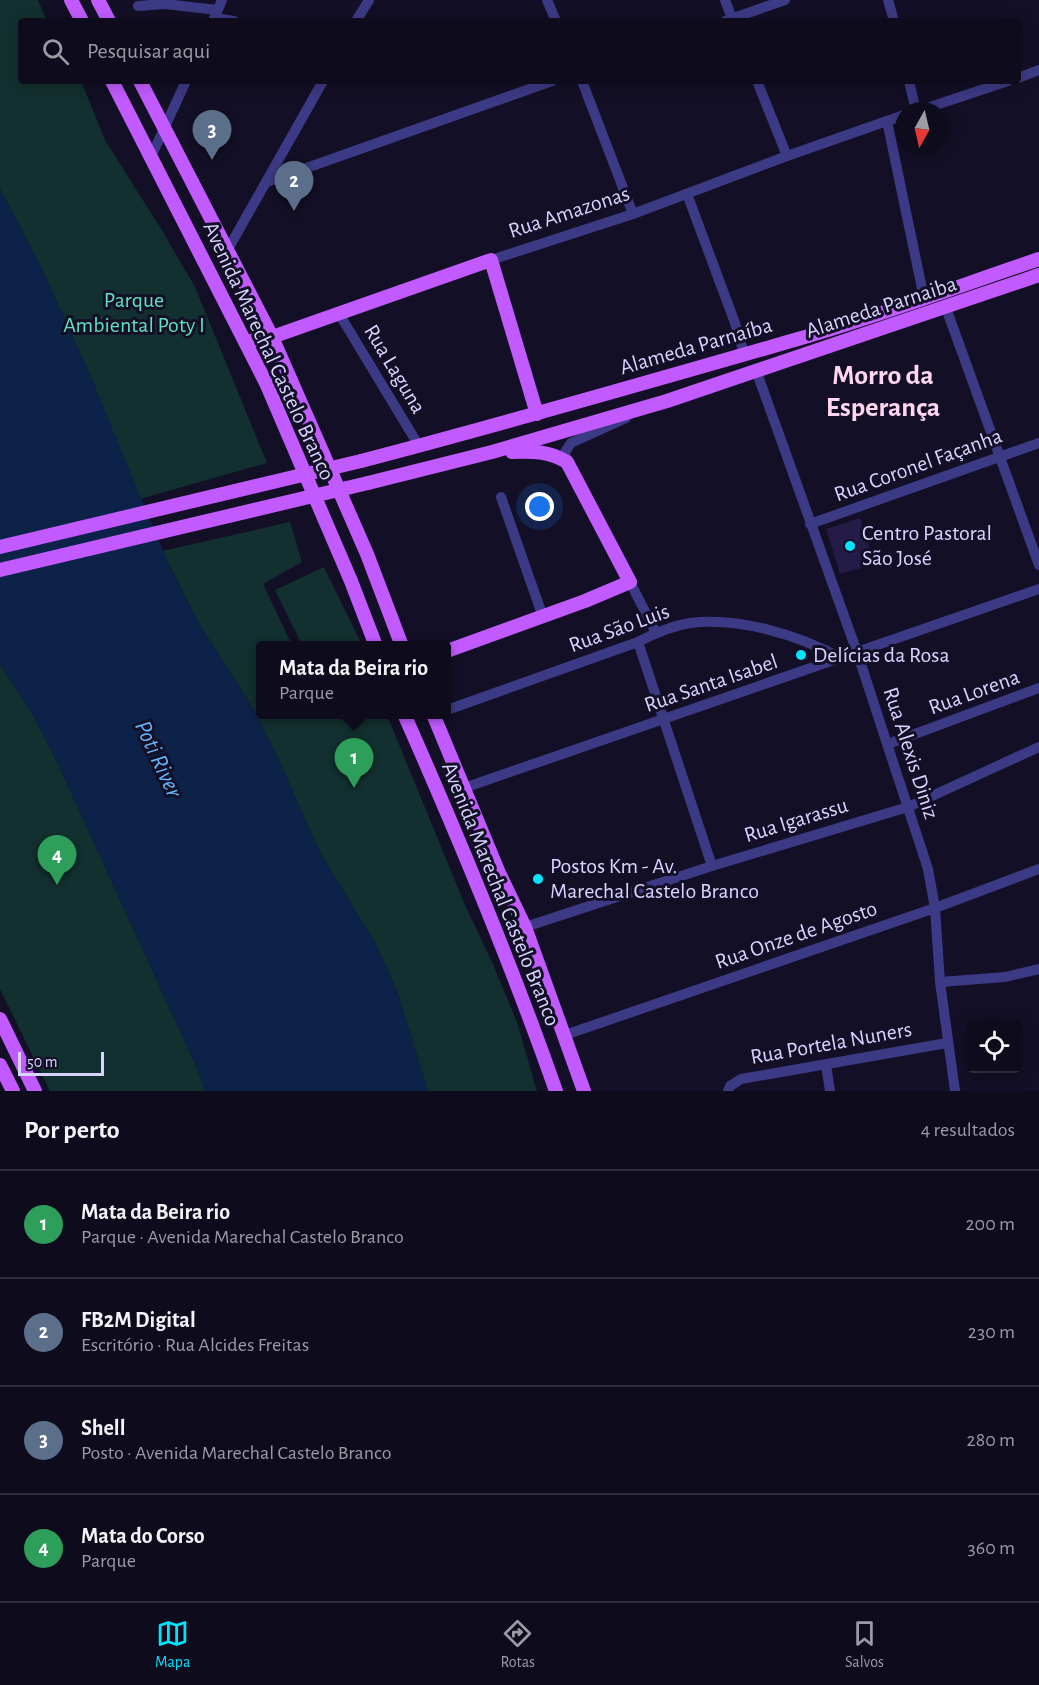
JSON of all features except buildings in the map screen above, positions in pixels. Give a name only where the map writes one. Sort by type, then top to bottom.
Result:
[{"type":"main road","points":[[71,0],[80,18]]},
{"type":"main road","points":[[98,0],[107,18]]},
{"type":"main road","name":"Avenida Marechal Castelo Branco","points":[[114,84],[266,383],[374,641]]},
{"type":"main road","name":"Avenida Marechal Castelo Branco","points":[[142,84],[272,337],[358,534],[400,641]]},
{"type":"main road","name":"Alameda Parnaíba","points":[[0,547],[361,461],[537,414],[798,339],[1039,259]]},
{"type":"main road","points":[[491,260],[537,414]]},
{"type":"main road","name":"Rua Amazonas","points":[[246,342],[272,337],[491,260]]},
{"type":"main road","name":"Alameda Parnaiba","points":[[0,570],[492,452],[667,401],[1039,275]]},
{"type":"main road","points":[[451,650],[543,617],[630,582],[567,462],[546,453],[492,452]]},
{"type":"main road","points":[[335,543],[358,534]]},
{"type":"main road","name":"Avenida Marechal Castelo Branco","points":[[406,719],[475,881],[556,1091]]},
{"type":"main road","name":"Avenida Marechal Castelo Branco","points":[[436,719],[499,873],[525,927],[584,1091]]},
{"type":"main road","points":[[475,881],[499,873]]},
{"type":"main road","points":[[0,1019],[35,1091]]},
{"type":"main road","points":[[0,1065],[13,1091]]},
{"type":"street","points":[[358,18],[369,0]]},
{"type":"street","points":[[548,0],[555,18]]},
{"type":"street","points":[[725,0],[730,18]]},
{"type":"street","points":[[736,18],[785,0]]},
{"type":"street","points":[[888,0],[893,18]]},
{"type":"street","points":[[138,6],[165,4],[217,12]]},
{"type":"street","points":[[1021,77],[1039,70]]},
{"type":"street","points":[[151,157],[185,84]]},
{"type":"street","points":[[227,251],[321,84]]},
{"type":"street","points":[[267,182],[544,84]]},
{"type":"street","points":[[583,84],[633,214]]},
{"type":"street","points":[[758,84],[787,156]]},
{"type":"street","points":[[910,84],[915,102]]},
{"type":"street","points":[[944,102],[999,84]]},
{"type":"street","name":"Rua Amazonas","points":[[491,260],[633,214],[895,118]]},
{"type":"street","points":[[887,121],[924,298]]},
{"type":"street","points":[[687,194],[744,353]]},
{"type":"street","points":[[946,308],[1039,565]]},
{"type":"street","name":"Rua Laguna","points":[[338,312],[419,446]]},
{"type":"street","name":"Rua Alexis Diniz","points":[[756,370],[857,652],[928,869],[935,908],[940,982],[955,1091]]},
{"type":"street","name":"Alameda Parnaiba","points":[[567,462],[566,452],[571,443],[667,401]]},
{"type":"street","name":"Rua Coronel Façanha","points":[[810,524],[1039,443]]},
{"type":"street","points":[[501,497],[543,617]]},
{"type":"street","points":[[630,582],[656,633]]},
{"type":"street","name":"Rua Santa Isabel","points":[[464,788],[1039,589]]},
{"type":"street","name":"Rua São Luis","points":[[451,709],[638,642],[656,633],[691,623],[723,623],[756,627],[786,635],[841,658]]},
{"type":"street","points":[[638,642],[712,866]]},
{"type":"street","name":"Rua Lorena","points":[[888,744],[1039,688]]},
{"type":"street","name":"Rua Igarassu","points":[[525,927],[712,866],[908,807],[1039,747]]},
{"type":"street","name":"Rua Onze de Agosto","points":[[565,1035],[1039,870]]},
{"type":"street","points":[[940,982],[1005,977],[1039,969]]},
{"type":"street","name":"Rua Portela Nuners","points":[[728,1091],[730,1086],[741,1079],[947,1043]]},
{"type":"street","points":[[826,1065],[830,1091]]},
{"type":"green space","name":"Parque Ambiental Poty I","points":[[0,0],[38,0],[46,18],[18,18],[18,84],[82,84],[105,140],[195,287],[267,463],[140,499],[90,375],[42,269],[0,189]]},
{"type":"green space","points":[[290,522],[302,562],[263,584],[290,641],[256,641],[256,714],[197,620],[162,551]]},
{"type":"green space","points":[[324,567],[360,641],[300,641],[275,590]]},
{"type":"green space","points":[[0,664],[33,715],[58,764],[196,1066],[205,1091],[50,1091],[0,989]]},
{"type":"green space","points":[[258,719],[389,719],[465,905],[517,1022],[537,1091],[428,1091],[397,991],[376,944],[320,853]]},
{"type":"water","name":"Poti River","points":[[0,189],[42,269],[90,375],[172,572],[197,620],[254,710],[256,719],[258,719],[278,758],[320,853],[376,944],[397,991],[428,1091],[205,1091],[196,1066],[58,764],[33,715],[0,664]]},
{"type":"place","name":"Shell","points":[[212,160]]},
{"type":"place","name":"FB2M Digital","points":[[294,211]]},
{"type":"place","name":"Centro Pastoral São José","points":[[850,546]]},
{"type":"place","name":"Delícias da Rosa","points":[[801,655]]},
{"type":"place","name":"Mata da Beira rio","points":[[354,788]]},
{"type":"place","name":"Postos Km - Av. Marechal Castelo Branco","points":[[538,879]]},
{"type":"place","name":"Mata do Corso","points":[[57,885]]},
{"type":"district","name":"Morro da Esperança","points":[[883,392]]}]
